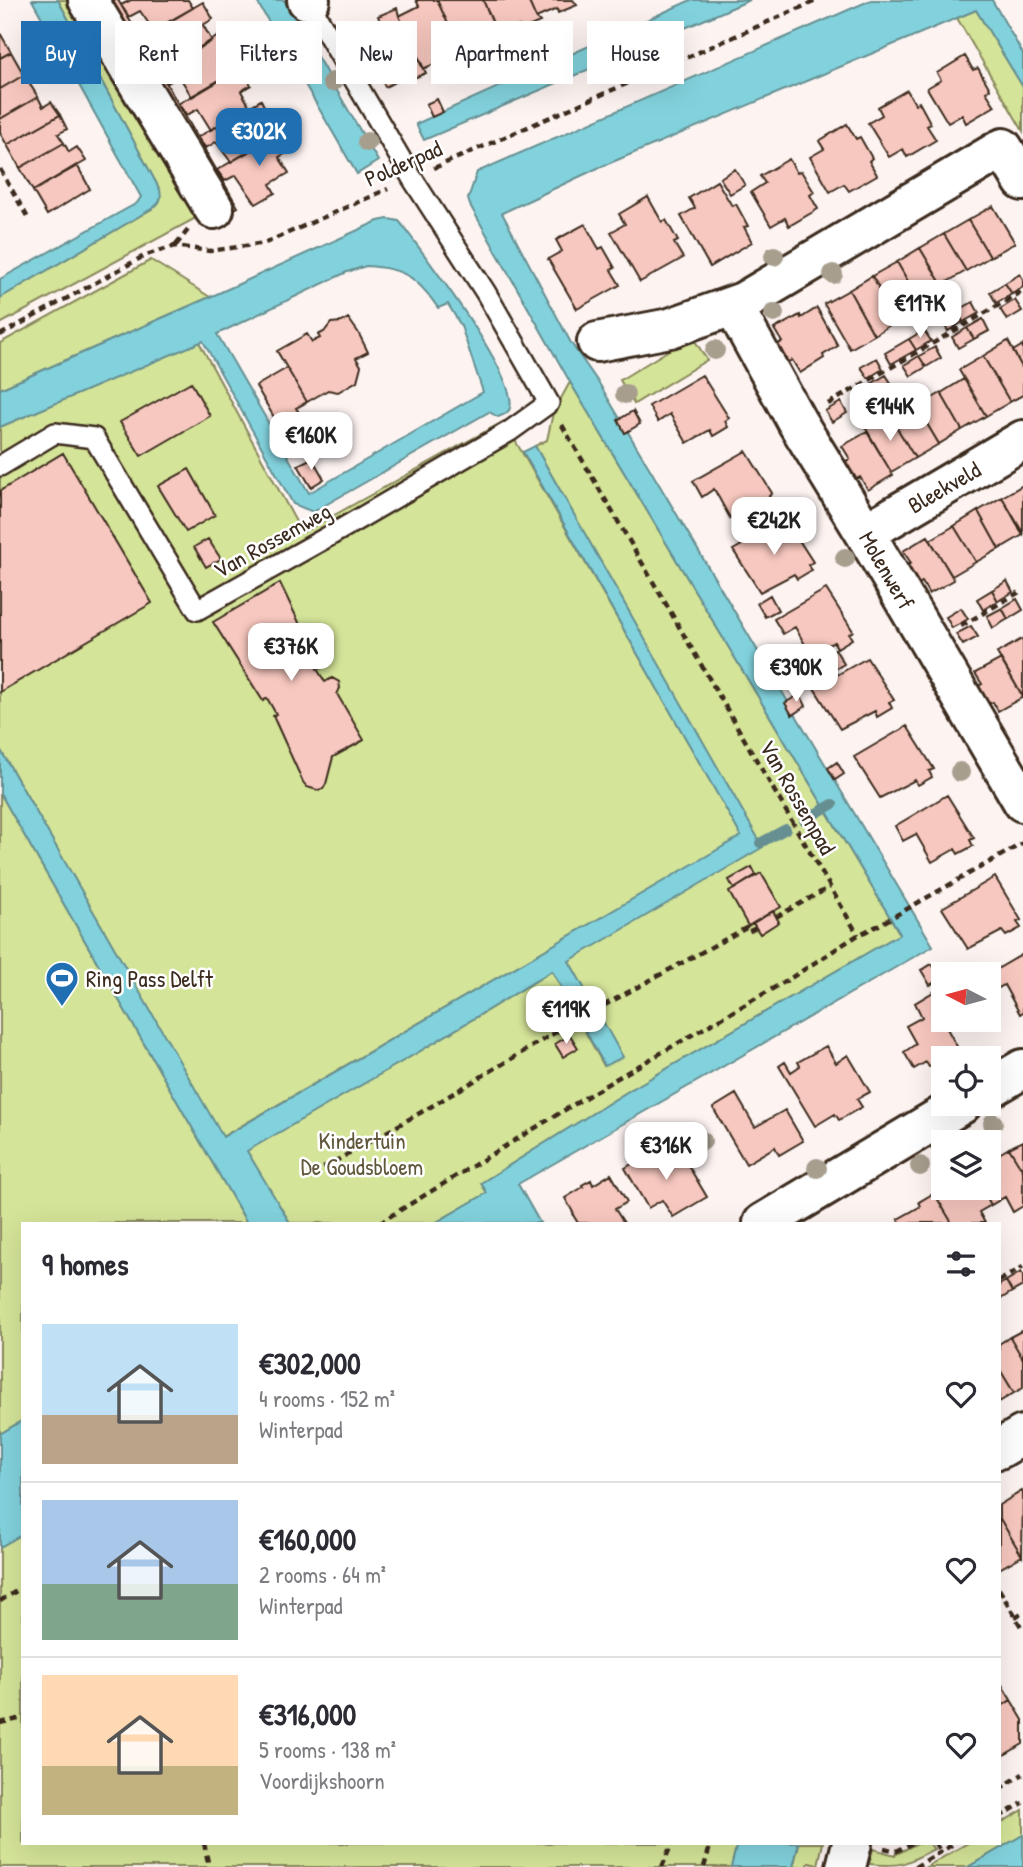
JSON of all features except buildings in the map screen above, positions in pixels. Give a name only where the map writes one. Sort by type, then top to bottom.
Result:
[{"type":"street","points":[[88,0],[214,209]]},
{"type":"street","points":[[597,342],[670,328],[743,302],[1003,148],[1023,181]]},
{"type":"street","name":"Molenwerf","points":[[743,302],[736,311],[797,422],[866,533],[930,645],[1010,748],[1023,802]]},
{"type":"street","name":"Bleekveld","points":[[866,533],[1023,440]]},
{"type":"street","points":[[1001,1082],[1023,1069]]},
{"type":"street","points":[[765,1222],[942,1116]]},
{"type":"street","points":[[1001,1448],[1023,1436]]},
{"type":"street","points":[[846,1867],[852,1845]]},
{"type":"lane","points":[[308,0],[412,178],[486,293],[549,403]]},
{"type":"lane","name":"Van Rossemweg","points":[[0,466],[55,433],[94,438],[197,610],[510,431],[549,403]]},
{"type":"path","name":"Polderpad","points":[[0,335],[146,255],[175,246],[210,251],[265,243],[818,0]]},
{"type":"path","points":[[0,169],[28,218]]},
{"type":"path","points":[[797,422],[1023,291]]},
{"type":"path","name":"Van Rossempad","points":[[549,403],[858,935]]},
{"type":"path","points":[[930,645],[1023,590]]},
{"type":"path","points":[[381,1222],[614,1080],[786,981],[858,935],[1023,844]]},
{"type":"path","points":[[776,917],[831,887]]},
{"type":"path","points":[[313,1174],[602,1006],[746,928],[748,932],[756,928]]},
{"type":"path","points":[[1001,1280],[1023,1267]]},
{"type":"path","points":[[0,1601],[21,1588]]},
{"type":"path","points":[[1001,1592],[1023,1630]]},
{"type":"path","points":[[1015,1617],[1023,1612]]},
{"type":"path","points":[[0,1723],[21,1718]]},
{"type":"path","points":[[1001,1788],[1023,1774]]},
{"type":"path","points":[[1001,1815],[1023,1802]]},
{"type":"path","points":[[204,1845],[209,1867]]},
{"type":"path","points":[[662,1867],[671,1845]]},
{"type":"path","points":[[704,1867],[710,1845]]},
{"type":"path","points":[[936,1845],[940,1851]]},
{"type":"path","points":[[915,1867],[951,1845]]},
{"type":"green space","points":[[58,0],[79,0],[91,21],[69,21]]},
{"type":"green space","points":[[976,10],[1023,87],[1023,131],[957,18]]},
{"type":"green space","points":[[101,39],[115,64],[115,84],[127,84],[199,212],[194,219],[0,324],[0,298],[153,208],[160,190],[101,80]]},
{"type":"green space","points":[[151,260],[210,297],[0,389],[0,343]]},
{"type":"green space","points":[[692,336],[707,360],[634,404],[620,380]]},
{"type":"green space","points":[[199,342],[302,533],[504,421],[742,836],[222,1137],[0,749],[0,427]]},
{"type":"green space","name":"Kindertuin De Goudsbloem","points":[[570,382],[900,934],[630,1090],[481,1183],[487,1193],[437,1222],[289,1222],[246,1151],[422,1050],[552,971],[604,1066],[622,1056],[568,961],[762,847],[535,446],[547,440],[553,413]]},
{"type":"green space","name":"Ring Pass Delft","points":[[0,793],[246,1222],[21,1222],[21,1421],[0,1434]]},
{"type":"green space","points":[[21,1472],[21,1845],[778,1845],[773,1867],[0,1867],[0,1484]]},
{"type":"green space","points":[[1023,1810],[1023,1835],[968,1867],[926,1867],[964,1845],[1001,1845],[1001,1823]]},
{"type":"green space","points":[[798,1845],[823,1845],[818,1865],[809,1863],[807,1867],[793,1867]]},
{"type":"green space","points":[[913,1845],[931,1845],[934,1849],[903,1863],[869,1864],[873,1849],[895,1855]]},
{"type":"water","points":[[32,0],[58,0],[69,21],[44,21]]},
{"type":"water","points":[[256,0],[284,0],[296,21],[268,21]]},
{"type":"water","points":[[691,0],[750,0],[684,28],[684,21],[644,21]]},
{"type":"water","points":[[871,0],[992,0],[1023,54],[1023,87],[976,10],[598,168],[502,213],[571,343],[600,385],[933,946],[518,1184],[539,1222],[437,1222],[487,1193],[481,1183],[630,1090],[900,934],[570,382],[468,199],[477,172],[679,84],[684,84],[684,82]]},
{"type":"water","points":[[587,47],[587,70],[573,76],[573,53]]},
{"type":"water","points":[[322,65],[378,161],[357,174],[305,84],[322,84]]},
{"type":"water","points":[[101,80],[160,190],[161,198],[153,208],[0,298],[0,279],[137,203],[141,197],[78,84],[101,84]]},
{"type":"water","points":[[505,84],[554,84],[424,140],[416,124]]},
{"type":"water","points":[[378,221],[399,221],[468,317],[486,345],[509,393],[510,408],[505,414],[498,417],[489,412],[313,512],[293,504],[203,341],[0,427],[0,389]],"holes":[[[366,266],[408,276],[438,308],[448,304],[461,326],[483,392],[309,493],[217,334],[347,272]]]},
{"type":"water","points":[[535,446],[763,847],[569,961],[623,1057],[605,1066],[552,971],[247,1151],[289,1222],[246,1222],[0,793],[0,749],[223,1137],[741,836],[523,452]]},
{"type":"water","points":[[21,1421],[21,1535],[0,1547],[0,1434]]},
{"type":"water","points":[[1023,1835],[1023,1867],[968,1867]]},
{"type":"water","points":[[736,1845],[798,1845],[793,1867],[731,1867]]},
{"type":"waterway","points":[[804,820],[833,804]]},
{"type":"waterway","points":[[760,843],[786,829]]},
{"type":"place","name":"Ring Pass Delft","points":[[62,1008]]}]
